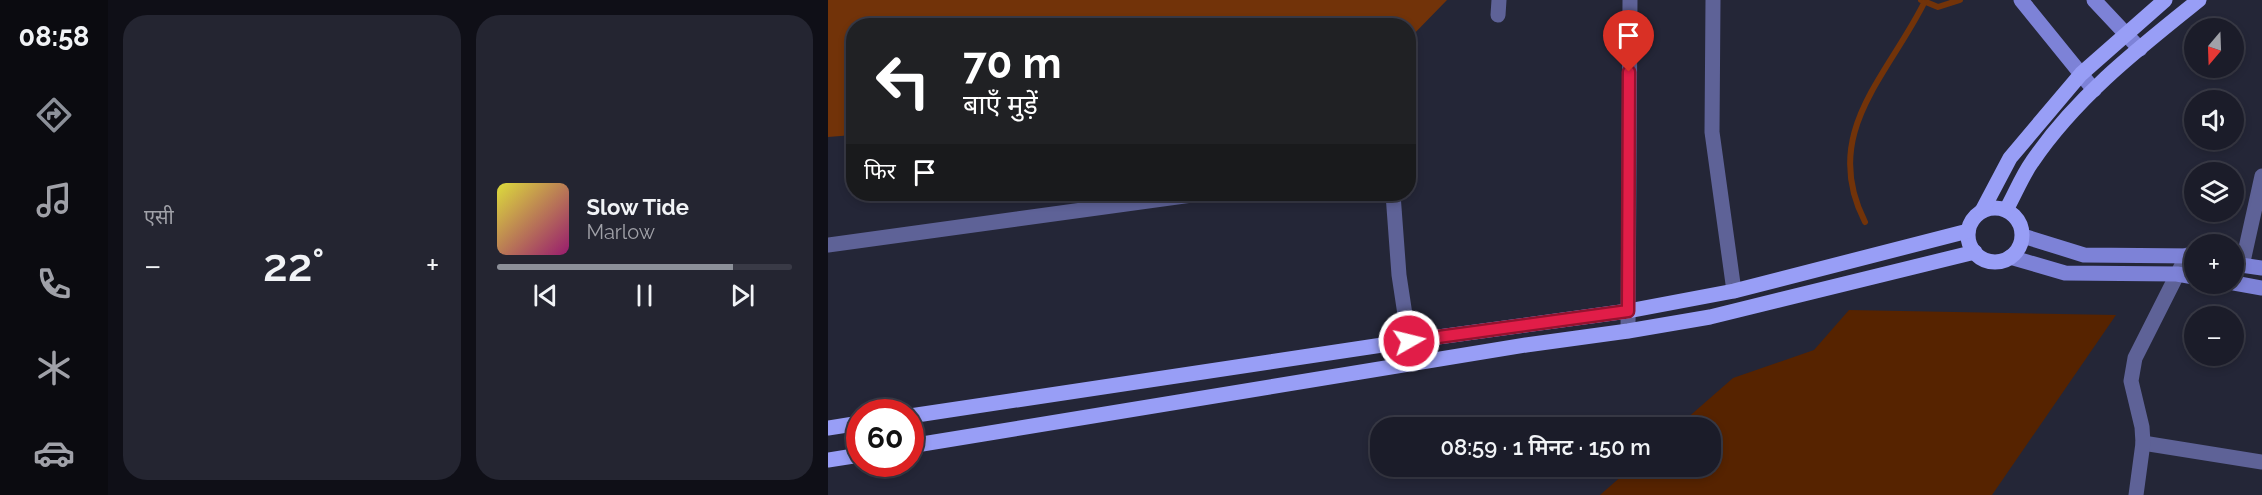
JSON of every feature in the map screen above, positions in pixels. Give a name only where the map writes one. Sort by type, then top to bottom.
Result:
[{"type":"main road","points":[[2020,0],[2094,90]]},
{"type":"main road","points":[[2094,0],[2140,49]]},
{"type":"main road","points":[[1982,211],[1995,207],[2006,210],[2018,220],[2023,236],[2021,244],[2010,257],[1994,262],[1986,260],[1975,252],[1968,240],[1971,221],[1982,211],[2010,158],[2081,74],[2164,0]]},
{"type":"main road","points":[[2006,210],[2031,163],[2068,115],[2140,49],[2199,0]]},
{"type":"main road","points":[[924,414],[1409,341],[1628,311],[1734,291],[1968,231]]},
{"type":"main road","points":[[2023,236],[2084,255],[2184,256]]},
{"type":"main road","points":[[924,444],[1710,317],[1975,252]]},
{"type":"main road","points":[[2010,257],[2066,273],[2184,275]]},
{"type":"main road","points":[[2244,266],[2262,268]]},
{"type":"main road","points":[[2244,285],[2262,288]]},
{"type":"main road","points":[[828,428],[846,425]]},
{"type":"main road","points":[[828,460],[846,457]]},
{"type":"street","points":[[1628,331],[1630,0]]},
{"type":"street","points":[[1713,0],[1712,132],[1734,291]]},
{"type":"street","points":[[2244,243],[2262,176]]},
{"type":"street","points":[[828,245],[1148,201]]},
{"type":"street","points":[[1394,201],[1409,341]]},
{"type":"street","points":[[2136,495],[2143,443],[2131,373],[2135,358],[2177,274],[2184,265]]},
{"type":"street","points":[[2143,443],[2262,462]]},
{"type":"shaded area","points":[[828,0],[1447,0],[1416,32],[1416,18],[846,18],[846,136],[828,137]]},
{"type":"shaded area","points":[[1849,310],[2116,315],[1992,495],[1600,495],[1621,477],[1721,477],[1721,417],[1688,417],[1733,378],[1814,350]]},
{"type":"waterway","points":[[1921,0],[1938,7],[1960,0]]},
{"type":"waterway","points":[[1865,222],[1853,190],[1850,161],[1854,134],[1877,82],[1924,3]]},
{"type":"route","points":[[1409,341],[1628,311],[1629,72]]}]
